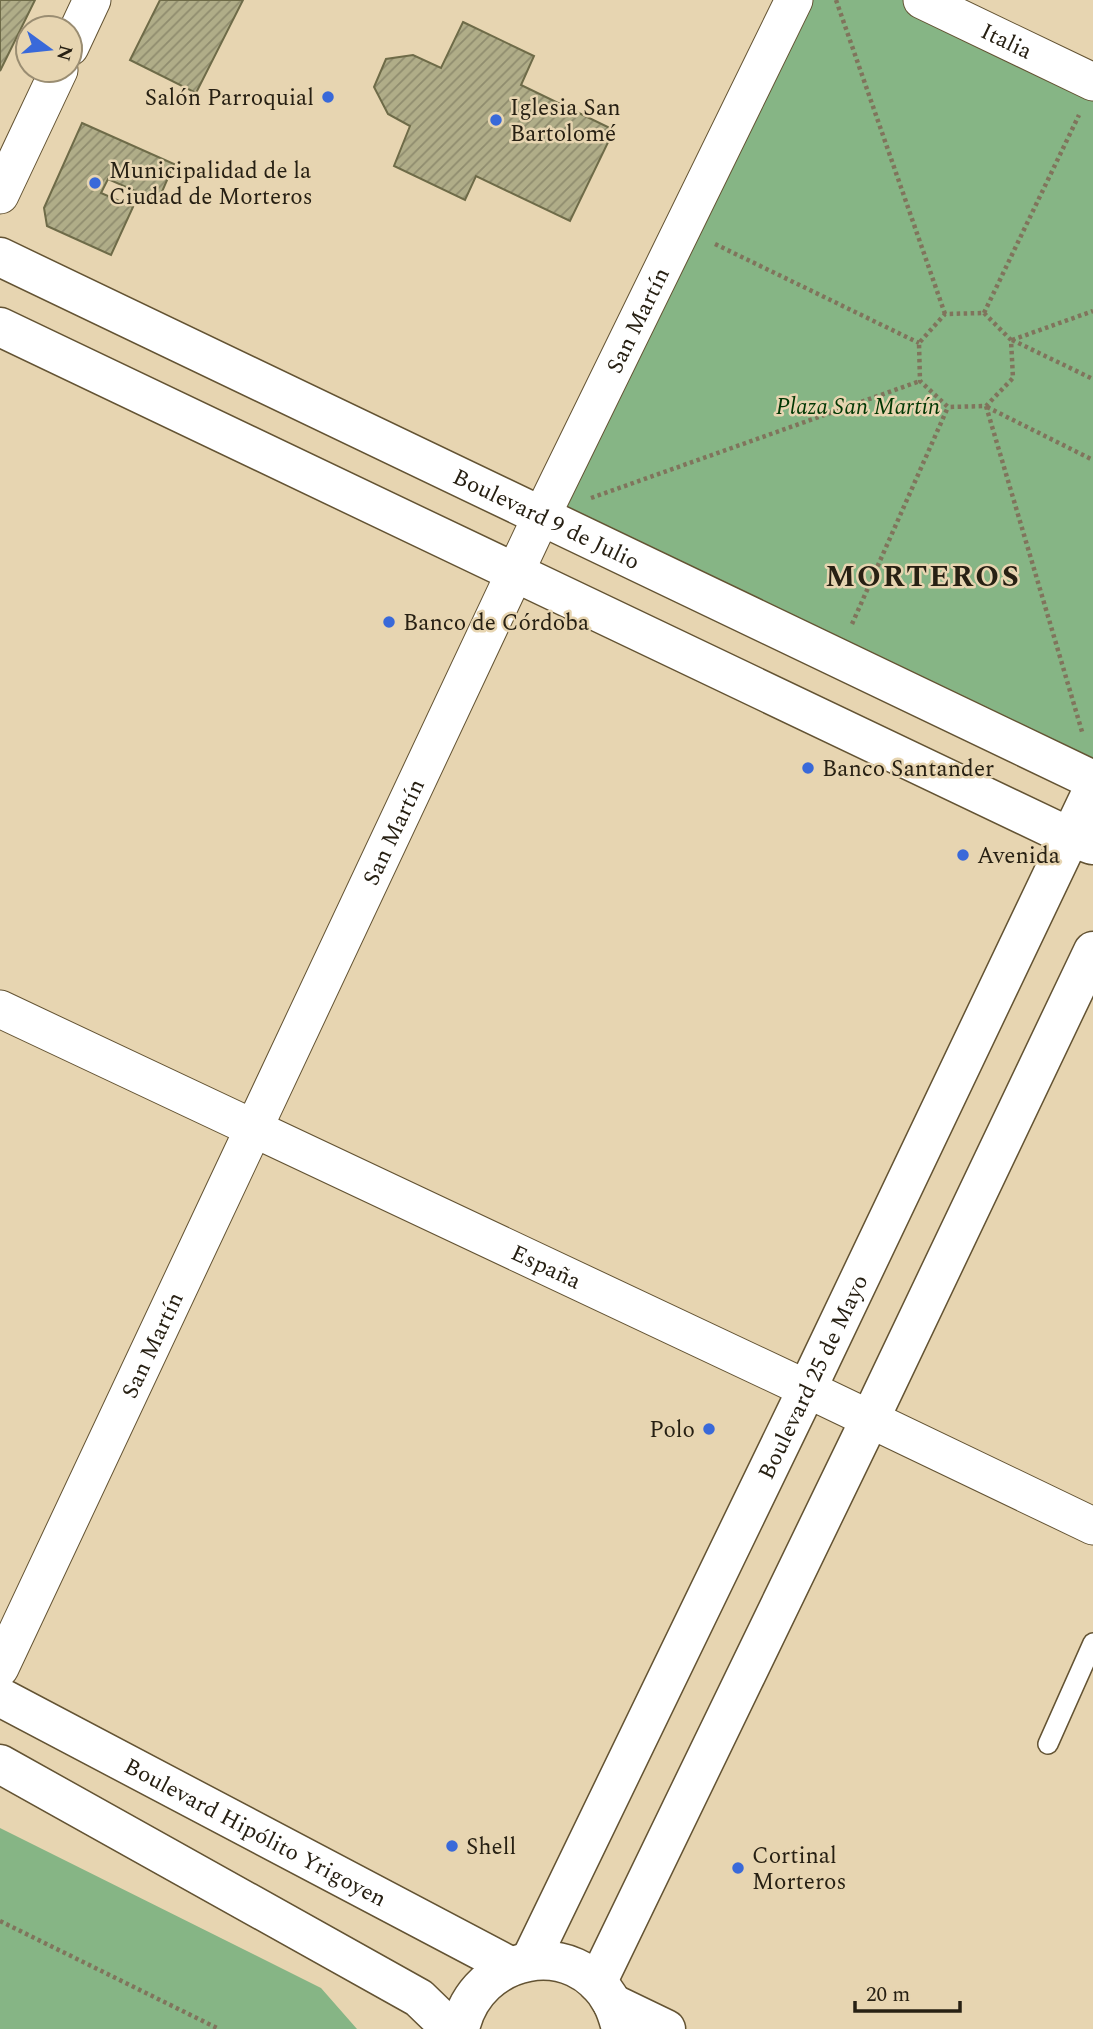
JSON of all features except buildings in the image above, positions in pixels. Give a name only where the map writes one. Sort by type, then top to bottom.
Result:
[{"type":"street","points":[[84,17],[92,0]]},
{"type":"street","name":"San Martín","points":[[0,1668],[542,515],[794,0]]},
{"type":"street","name":"Italia","points":[[922,0],[1087,96]]},
{"type":"street","points":[[0,195],[52,84]]},
{"type":"street","name":"Boulevard 9 de Julio","points":[[0,257],[837,657],[1089,761]]},
{"type":"street","points":[[0,327],[1081,841]]},
{"type":"street","name":"Boulevard 25 de Mayo","points":[[460,2029],[463,2014],[475,1993],[490,1977],[520,1964],[1081,841],[1093,789]]},
{"type":"street","points":[[610,2005],[870,1419],[1093,951]]},
{"type":"street","name":"España","points":[[0,1009],[1093,1526]]},
{"type":"street","name":"Boulevard Hipólito Yrigoyen","points":[[0,1697],[520,1964]]},
{"type":"street","points":[[0,1765],[419,1998],[452,2029]]},
{"type":"street","points":[[520,1964],[554,1961],[577,1969],[610,2005],[666,2029]]},
{"type":"lane","points":[[1048,1744],[1093,1643]]},
{"type":"path","points":[[836,0],[945,314]]},
{"type":"path","points":[[984,313],[1087,96]]},
{"type":"path","points":[[683,228],[919,342]]},
{"type":"path","points":[[1011,340],[1093,311]]},
{"type":"path","points":[[1093,379],[1011,340],[984,313],[945,314],[919,342],[920,381],[948,407],[986,406],[1093,460]]},
{"type":"path","points":[[986,406],[1013,378],[1011,340]]},
{"type":"path","points":[[542,515],[920,381]]},
{"type":"path","points":[[986,406],[1089,761]]},
{"type":"path","points":[[837,657],[948,407]]},
{"type":"path","points":[[0,1921],[219,2029]]},
{"type":"green space","name":"Plaza San Martín","points":[[794,0],[922,0],[1093,82],[1093,780],[542,515]]},
{"type":"green space","points":[[0,1828],[321,1988],[357,2029],[0,2029]]},
{"type":"place","name":"Salón Parroquial","points":[[328,97]]},
{"type":"place","name":"Iglesia San Bartolomé","points":[[496,120]]},
{"type":"place","name":"Municipalidad de la Ciudad de Morteros","points":[[95,183]]},
{"type":"place","name":"Banco de Córdoba","points":[[389,622]]},
{"type":"place","name":"Banco Santander","points":[[808,768]]},
{"type":"place","name":"Avenida","points":[[963,855]]},
{"type":"place","name":"Polo","points":[[709,1429]]},
{"type":"place","name":"Shell","points":[[452,1846]]},
{"type":"place","name":"Cortinal Morteros","points":[[738,1868]]},
{"type":"district","name":"MORTEROS","points":[[923,576]]}]
